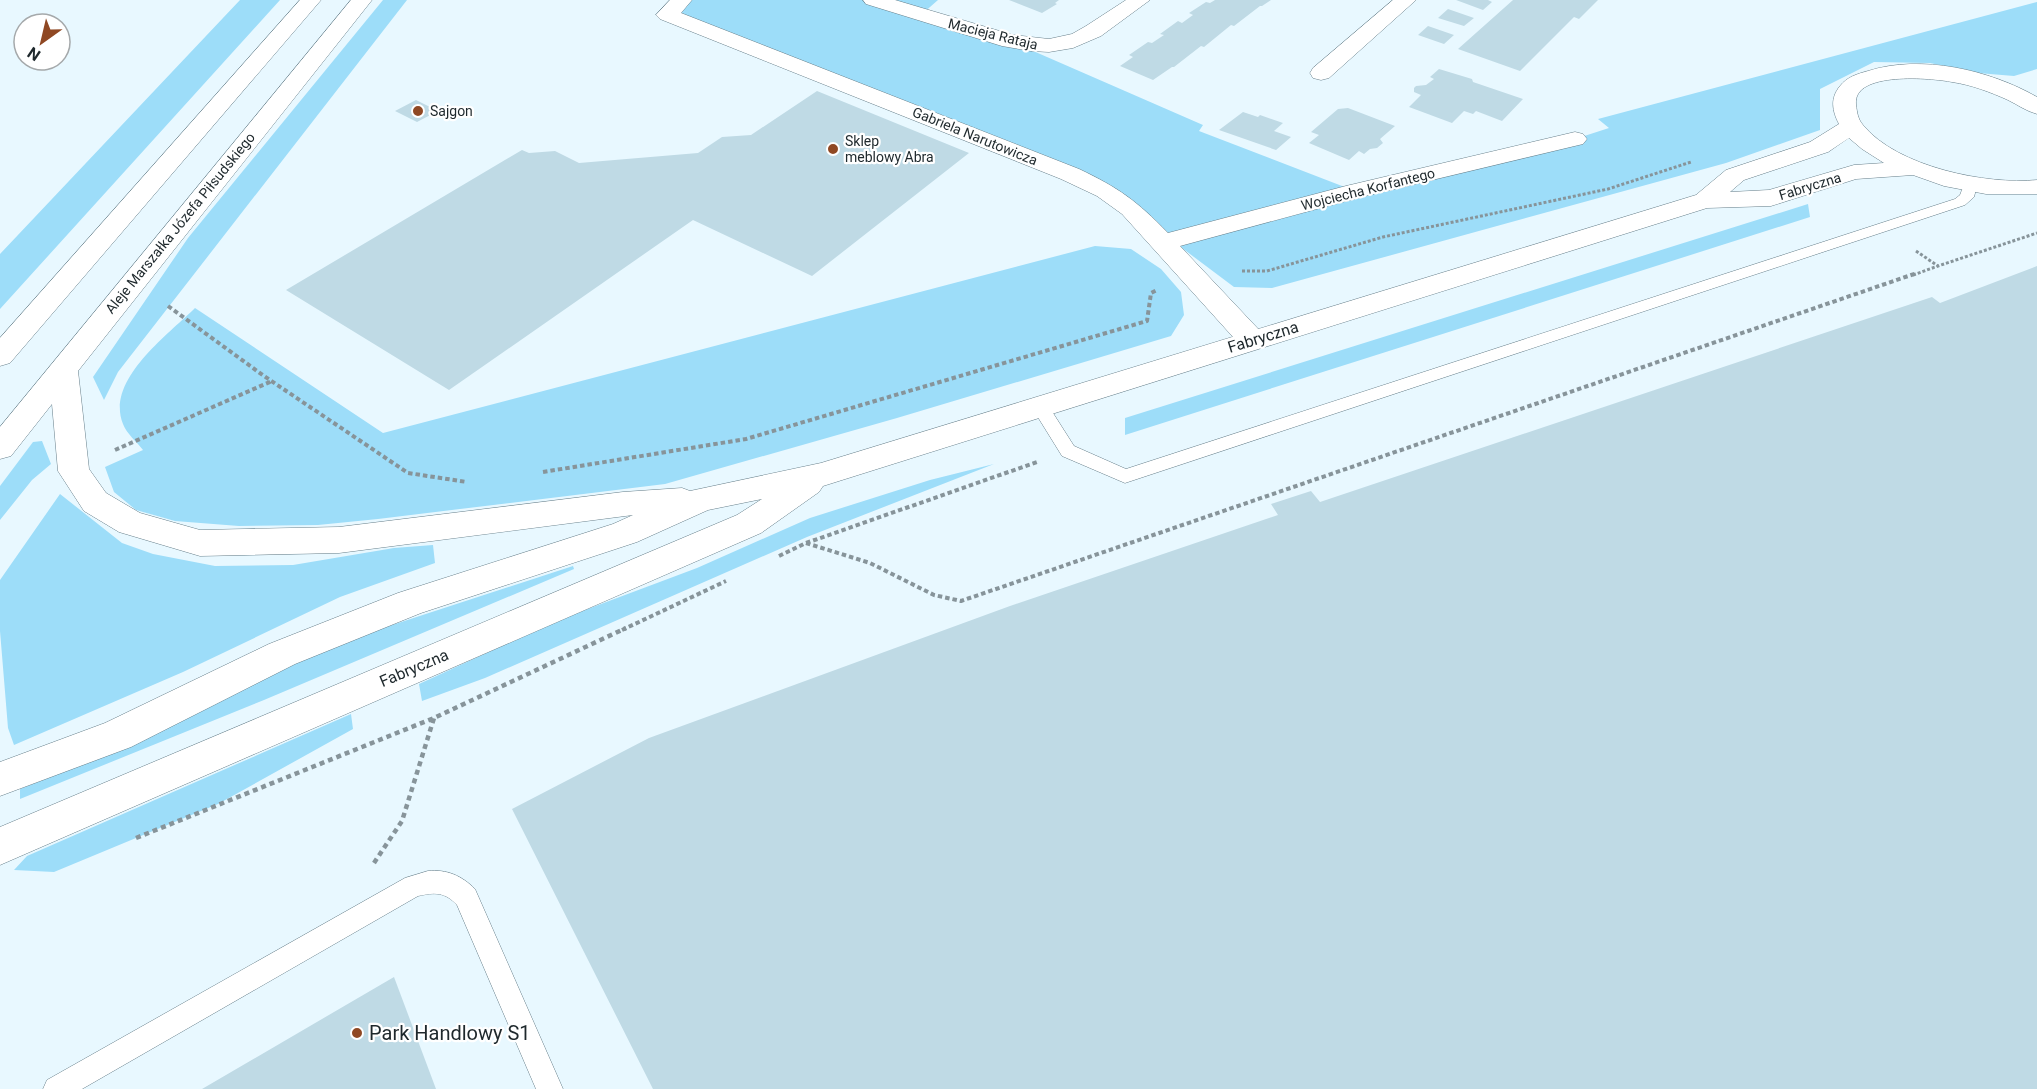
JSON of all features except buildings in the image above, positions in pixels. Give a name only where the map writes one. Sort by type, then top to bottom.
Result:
[{"type":"street","points":[[0,356],[310,0]]},
{"type":"street","name":"Aleje Marszałka Józefa Piłsudskiego","points":[[0,448],[189,211],[362,0]]},
{"type":"street","name":"Gabriela Narutowicza","points":[[682,0],[667,15],[1070,174],[1114,197],[1131,209],[1190,276],[1252,340]]},
{"type":"street","name":"Macieja Rataja","points":[[873,0],[1010,41],[1049,47],[1086,36],[1140,0]]},
{"type":"street","points":[[922,15],[938,0]]},
{"type":"street","points":[[1321,73],[1406,0]]},
{"type":"street","points":[[2033,189],[1970,184],[1914,168],[1877,148],[1852,126],[1843,110],[1844,95],[1855,83],[1874,75],[1899,71],[1929,72],[1962,78],[1995,87],[2037,107]]},
{"type":"street","points":[[1995,87],[2037,83]]},
{"type":"street","name":"Fabryczna","points":[[1705,200],[1735,174],[1819,147],[1852,126]]},
{"type":"street","name":"Wojciecha Korfantego","points":[[1162,243],[1355,191],[1575,139]]},
{"type":"street","name":"Fabryczna","points":[[0,779],[118,735],[303,645],[410,603],[625,533],[702,500],[821,475],[1705,200],[1771,198],[1854,172],[1914,168]]},
{"type":"street","points":[[63,370],[74,471],[95,502],[130,523],[200,543],[339,540],[622,504],[702,500]]},
{"type":"street","name":"Fabryczna","points":[[0,846],[749,524],[821,475]]},
{"type":"lane","points":[[1040,406],[1068,451],[1125,476],[1960,202],[1967,197],[1970,184]]},
{"type":"lane","points":[[56,1089],[404,891],[430,881],[445,882],[458,887],[466,897],[550,1089]]},
{"type":"path","points":[[541,472],[746,439],[1148,321],[1151,293],[1190,276],[1229,270],[1268,271],[1383,237],[1608,189],[1699,160]]},
{"type":"path","points":[[806,543],[870,563],[934,595],[961,601],[1938,266]]},
{"type":"path","points":[[168,306],[272,381],[408,473],[473,483]]},
{"type":"path","points":[[114,450],[272,381]]},
{"type":"path","points":[[773,559],[806,543],[1068,451]]},
{"type":"path","points":[[129,841],[434,718],[730,579]]},
{"type":"path","points":[[371,868],[402,821],[434,718]]},
{"type":"shaded area","points":[[240,0],[280,0],[0,309],[0,254]]},
{"type":"shaded area","points":[[383,0],[407,0],[118,372],[104,400],[93,377],[188,238]]},
{"type":"shaded area","points":[[682,0],[938,0],[922,14],[1010,41],[1203,125],[1199,131],[1355,191],[1575,139],[1609,128],[1598,119],[2037,2],[2037,69],[2014,76],[1978,73],[1930,63],[1874,62],[1820,89],[1820,130],[1726,163],[1272,288],[1234,287],[1106,191],[667,15]]},
{"type":"shaded area","points":[[1808,204],[1810,217],[1125,435],[1125,418]]},
{"type":"shaded area","points":[[1095,246],[1131,249],[1161,269],[1181,292],[1184,315],[1171,336],[665,484],[318,525],[239,526],[175,521],[136,510],[114,492],[105,467],[143,450],[124,427],[120,407],[123,391],[142,359],[195,308],[383,433]]},
{"type":"shaded area","points":[[42,441],[51,464],[32,480],[0,520],[0,486],[33,442]]},
{"type":"shaded area","points":[[994,464],[807,537],[485,678],[422,701],[419,684],[561,619],[697,568],[810,518],[930,480]]},
{"type":"shaded area","points":[[60,494],[122,543],[153,554],[215,566],[293,565],[394,548],[433,545],[435,563],[340,597],[183,672],[14,745],[8,728],[0,631],[0,580]]},
{"type":"shaded area","points":[[573,566],[574,569],[264,700],[20,799],[20,789],[125,747],[340,642]]},
{"type":"shaded area","points":[[351,714],[353,729],[218,804],[54,872],[14,870],[27,856]]},
{"type":"place","name":"Sajgon","points":[[418,111]]},
{"type":"place","name":"Sklep meblowy Abra","points":[[833,149]]},
{"type":"place","name":"Park Handlowy S1","points":[[357,1033]]}]
